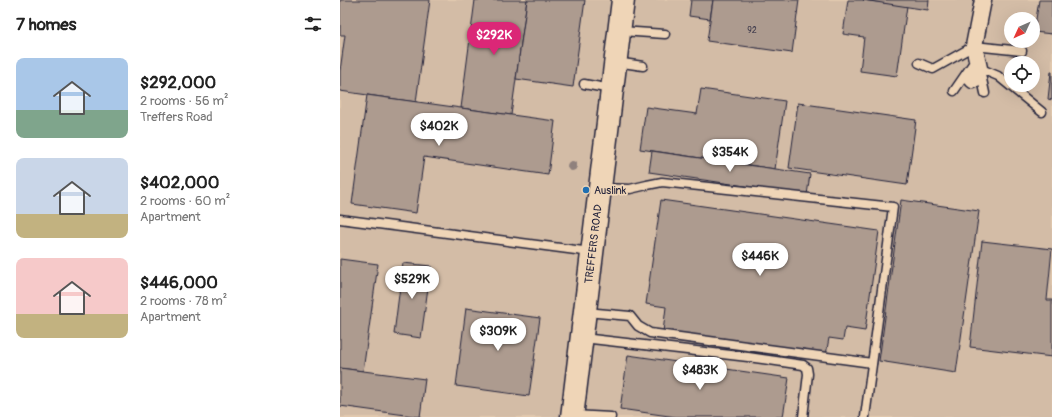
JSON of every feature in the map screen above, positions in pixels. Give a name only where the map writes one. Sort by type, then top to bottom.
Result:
[{"type":"street","name":"TREFFERS ROAD","points":[[572,416],[624,0]]},
{"type":"street","points":[[976,63],[983,0]]},
{"type":"lane","points":[[620,31],[665,34]]},
{"type":"lane","points":[[919,63],[933,69],[976,63],[1022,52]]},
{"type":"lane","points":[[616,62],[643,66]]},
{"type":"lane","points":[[954,92],[976,63]]},
{"type":"lane","points":[[976,63],[985,93]]},
{"type":"lane","points":[[976,63],[998,76],[1042,112]]},
{"type":"lane","points":[[584,84],[612,89]]},
{"type":"lane","points":[[600,188],[630,190],[662,182],[892,207],[865,417]]},
{"type":"lane","points":[[340,219],[592,252]]},
{"type":"lane","points":[[585,312],[630,316],[638,326],[650,333],[872,363]]},
{"type":"lane","points":[[582,338],[748,357],[803,365],[807,368],[808,374],[803,417]]},
{"type":"lane","points":[[572,416],[611,417]]},
{"type":"shaded area","points":[[340,0],[1052,0],[1052,417],[340,417]]},
{"type":"building","points":[[340,0],[430,0],[416,102],[340,91],[340,71],[345,35],[340,35]]},
{"type":"building","points":[[475,0],[527,0],[511,115],[461,108]]},
{"type":"building","points":[[527,0],[585,0],[573,87],[516,79]]},
{"type":"building","points":[[691,0],[713,0],[710,19],[689,16]]},
{"type":"building","points":[[713,0],[799,0],[792,53],[707,41]]},
{"type":"building","points":[[848,0],[863,0],[907,6],[897,76],[860,71],[864,37],[843,34]]},
{"type":"building","points":[[863,0],[929,0],[928,10]]},
{"type":"building","points":[[1039,0],[1052,0],[1052,34],[1040,33],[1040,12],[1037,12]]},
{"type":"building","points":[[1052,72],[1052,100],[1048,99]]},
{"type":"building","points":[[701,89],[785,101],[775,169],[640,149],[646,107],[697,114]]},
{"type":"building","points":[[367,95],[555,121],[548,175],[424,157],[416,213],[352,204]]},
{"type":"building","points":[[798,103],[916,120],[907,185],[789,168]]},
{"type":"building","points":[[652,151],[810,174],[807,195],[649,172]]},
{"type":"building","points":[[661,200],[879,231],[865,331],[845,328],[843,340],[829,338],[826,355],[663,332],[666,307],[646,304]]},
{"type":"building","points":[[901,200],[979,211],[956,373],[879,361]]},
{"type":"building","points":[[982,241],[1052,249],[1047,300],[1052,300],[1052,357],[970,347]]},
{"type":"building","points":[[340,259],[378,264],[363,371],[340,368]]},
{"type":"building","points":[[403,263],[431,266],[421,338],[394,334]]},
{"type":"building","points":[[466,308],[540,318],[529,396],[456,386]]},
{"type":"building","points":[[628,355],[789,378],[783,417],[676,417],[620,409]]},
{"type":"building","points":[[340,368],[425,379],[420,417],[340,406]]},
{"type":"place","name":"Auslink","points":[[586,190]]}]
